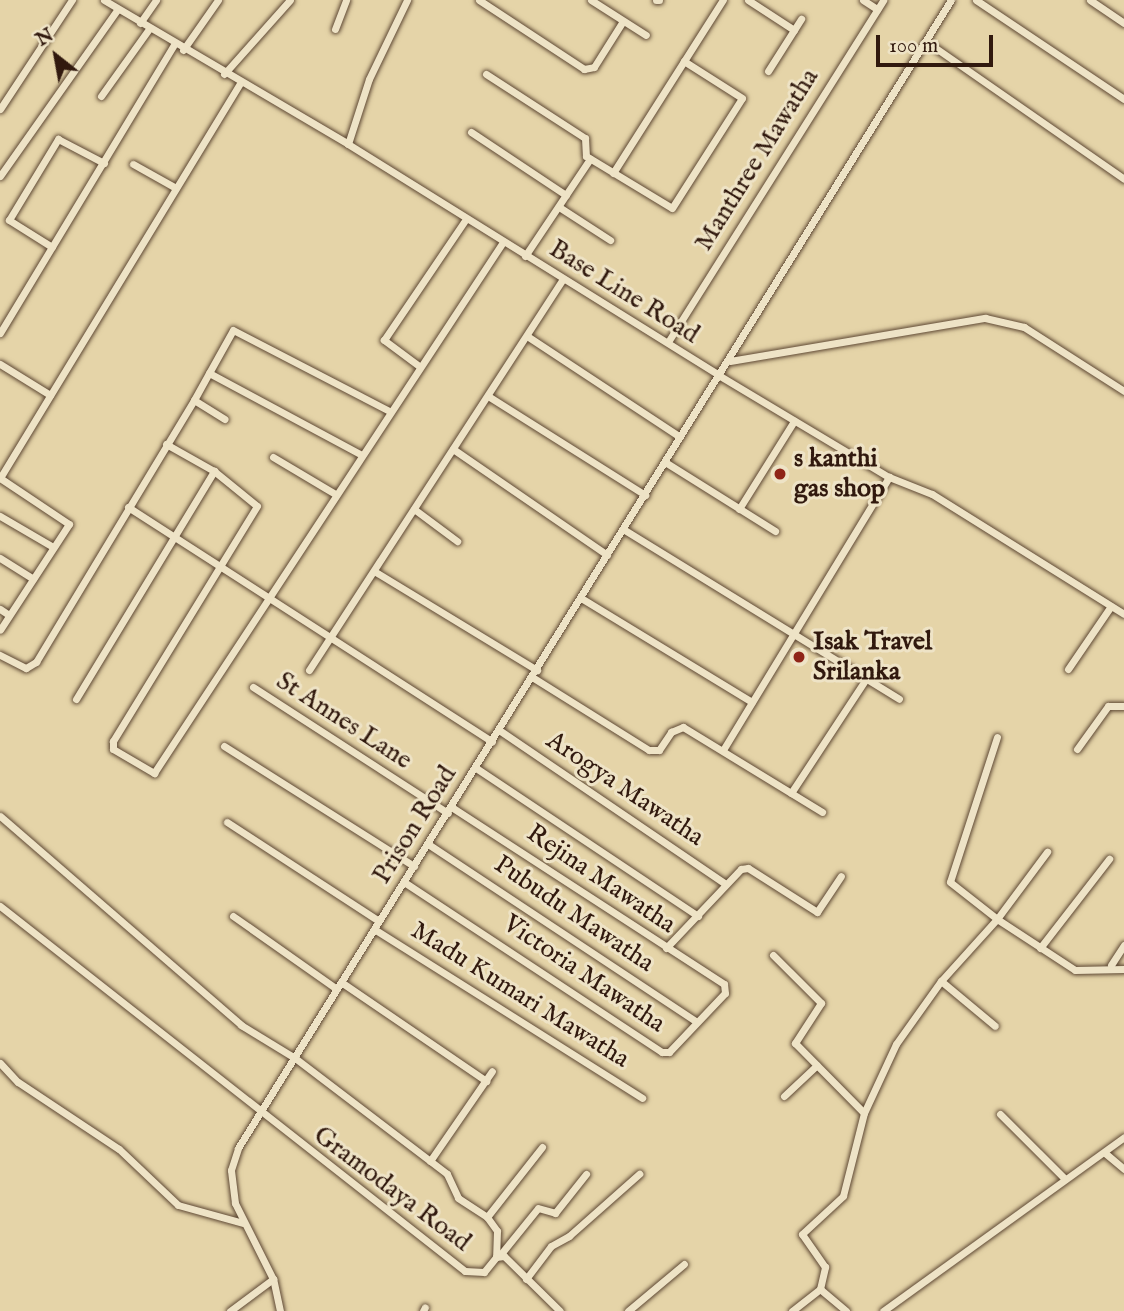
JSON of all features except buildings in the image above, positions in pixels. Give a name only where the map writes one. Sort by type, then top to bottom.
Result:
[{"type":"street","points":[[0,109],[72,0]]},
{"type":"street","name":"Base Line Road","points":[[103,0],[183,50],[348,144],[794,421],[889,477],[932,494],[1124,614]]},
{"type":"street","points":[[140,23],[156,0]]},
{"type":"street","points":[[183,50],[218,0]]},
{"type":"street","points":[[224,74],[266,21],[290,0]]},
{"type":"street","points":[[335,29],[346,0]]},
{"type":"street","points":[[348,144],[369,79],[407,0]]},
{"type":"street","points":[[479,0],[584,69],[594,67],[623,21]]},
{"type":"street","points":[[591,0],[646,35]]},
{"type":"street","points":[[613,173],[723,0]]},
{"type":"street","points":[[748,0],[794,30]]},
{"type":"street","points":[[863,0],[877,9]]},
{"type":"street","name":"Manthree Mawatha","points":[[667,342],[883,0]]},
{"type":"street","name":"Prison Road","points":[[280,1311],[274,1279],[243,1223],[231,1183],[233,1159],[665,461],[730,361],[951,0]]},
{"type":"street","points":[[976,0],[1124,99]]},
{"type":"street","points":[[1090,0],[1124,23]]},
{"type":"street","points":[[0,176],[118,9]]},
{"type":"street","points":[[768,71],[801,19]]},
{"type":"street","points":[[101,96],[149,29]]},
{"type":"street","points":[[927,41],[1124,179]]},
{"type":"street","points":[[0,333],[174,44]]},
{"type":"street","points":[[486,74],[585,138],[590,159],[672,208],[742,98],[684,61]]},
{"type":"street","points":[[0,630],[68,520],[0,478],[240,83]]},
{"type":"street","points":[[0,89],[10,95]]},
{"type":"street","points":[[471,132],[566,195]]},
{"type":"street","points":[[52,247],[9,220],[58,139],[104,163]]},
{"type":"street","points":[[526,256],[590,159]]},
{"type":"street","points":[[134,163],[176,188]]},
{"type":"street","points":[[559,207],[610,240]]},
{"type":"street","points":[[419,366],[384,340],[466,219]]},
{"type":"street","points":[[166,444],[214,471],[257,506],[113,741],[113,749],[160,772],[360,454],[503,242]]},
{"type":"street","points":[[309,670],[564,279]]},
{"type":"street","points":[[730,361],[985,318],[1024,327],[1124,391]]},
{"type":"street","points":[[0,654],[26,668],[36,662],[237,329],[389,411]]},
{"type":"street","points":[[527,336],[680,438]]},
{"type":"street","points":[[0,364],[50,395]]},
{"type":"street","points":[[209,373],[360,454]]},
{"type":"street","points":[[488,396],[645,495]]},
{"type":"street","points":[[194,400],[225,419]]},
{"type":"street","points":[[739,509],[794,421]]},
{"type":"street","points":[[453,449],[607,555]]},
{"type":"street","points":[[273,457],[335,494]]},
{"type":"street","points":[[665,461],[775,531]]},
{"type":"street","points":[[76,699],[214,471]]},
{"type":"street","points":[[723,750],[889,477]]},
{"type":"street","points":[[128,507],[222,566],[330,640],[492,741]]},
{"type":"street","points":[[414,509],[457,541]]},
{"type":"street","points":[[0,516],[53,547]]},
{"type":"street","points":[[624,529],[899,699]]},
{"type":"street","points":[[0,558],[33,579]]},
{"type":"street","points":[[374,570],[649,750],[659,750],[678,727],[723,750],[822,812]]},
{"type":"street","points":[[580,598],[752,702]]},
{"type":"street","points":[[1069,669],[1111,606]]},
{"type":"street","points":[[0,609],[9,615]]},
{"type":"street","points":[[791,793],[866,679]]},
{"type":"street","name":"St Annes Lane","points":[[253,687],[449,810]]},
{"type":"street","points":[[1077,749],[1108,706],[1124,706]]},
{"type":"street","name":"Arogya Mawatha","points":[[499,730],[726,884]]},
{"type":"street","points":[[997,737],[976,812],[948,876],[968,899],[1040,948],[1085,973],[1111,965],[1124,969]]},
{"type":"street","points":[[224,746],[414,866]]},
{"type":"street","points":[[476,768],[698,916]]},
{"type":"street","name":"Rejina Mawatha","points":[[449,810],[727,989]]},
{"type":"street","points":[[0,816],[105,901],[240,1025],[295,1058],[447,1174],[458,1198],[487,1217],[497,1231],[498,1256]]},
{"type":"street","points":[[227,822],[379,921]]},
{"type":"street","name":"Pubudu Mawatha","points":[[428,844],[695,1021]]},
{"type":"street","points":[[792,1311],[820,1289],[825,1267],[802,1234],[843,1196],[864,1113],[896,1044],[941,981],[997,919],[1047,852]]},
{"type":"street","points":[[1040,948],[1109,859]]},
{"type":"street","points":[[666,948],[726,884],[748,868],[817,912],[841,876]]},
{"type":"street","name":"Victoria Mawatha","points":[[404,882],[662,1052],[669,1052],[727,989]]},
{"type":"street","points":[[0,906],[259,1114]]},
{"type":"street","points":[[233,916],[486,1081]]},
{"type":"street","name":"Madu Kumari Mawatha","points":[[374,929],[512,1010],[642,1098]]},
{"type":"street","points":[[1111,965],[1124,945]]},
{"type":"street","points":[[773,955],[821,1003],[795,1043],[864,1113]]},
{"type":"street","points":[[941,981],[995,1027]]},
{"type":"street","points":[[0,1063],[18,1082],[119,1149],[178,1205],[243,1223]]},
{"type":"street","points":[[784,1096],[817,1065]]},
{"type":"street","points":[[430,1161],[492,1071]]},
{"type":"street","name":"Gramodaya Road","points":[[259,1114],[465,1271],[484,1272],[538,1208],[555,1213],[586,1174]]},
{"type":"street","points":[[1000,1114],[1065,1179]]},
{"type":"street","points":[[883,1311],[1124,1137]]},
{"type":"street","points":[[487,1217],[542,1147]]},
{"type":"street","points":[[1105,1153],[1124,1168]]},
{"type":"street","points":[[526,1279],[551,1246],[569,1236],[639,1174]]},
{"type":"street","name":"Gramodaya Road","points":[[498,1256],[560,1311]]},
{"type":"street","points":[[628,1311],[684,1264]]},
{"type":"street","points":[[230,1311],[274,1279]]},
{"type":"street","points":[[820,1289],[846,1311]]},
{"type":"place","name":"s kanthi gas shop","points":[[780,474]]},
{"type":"place","name":"Isak Travel Srilanka","points":[[799,657]]}]
